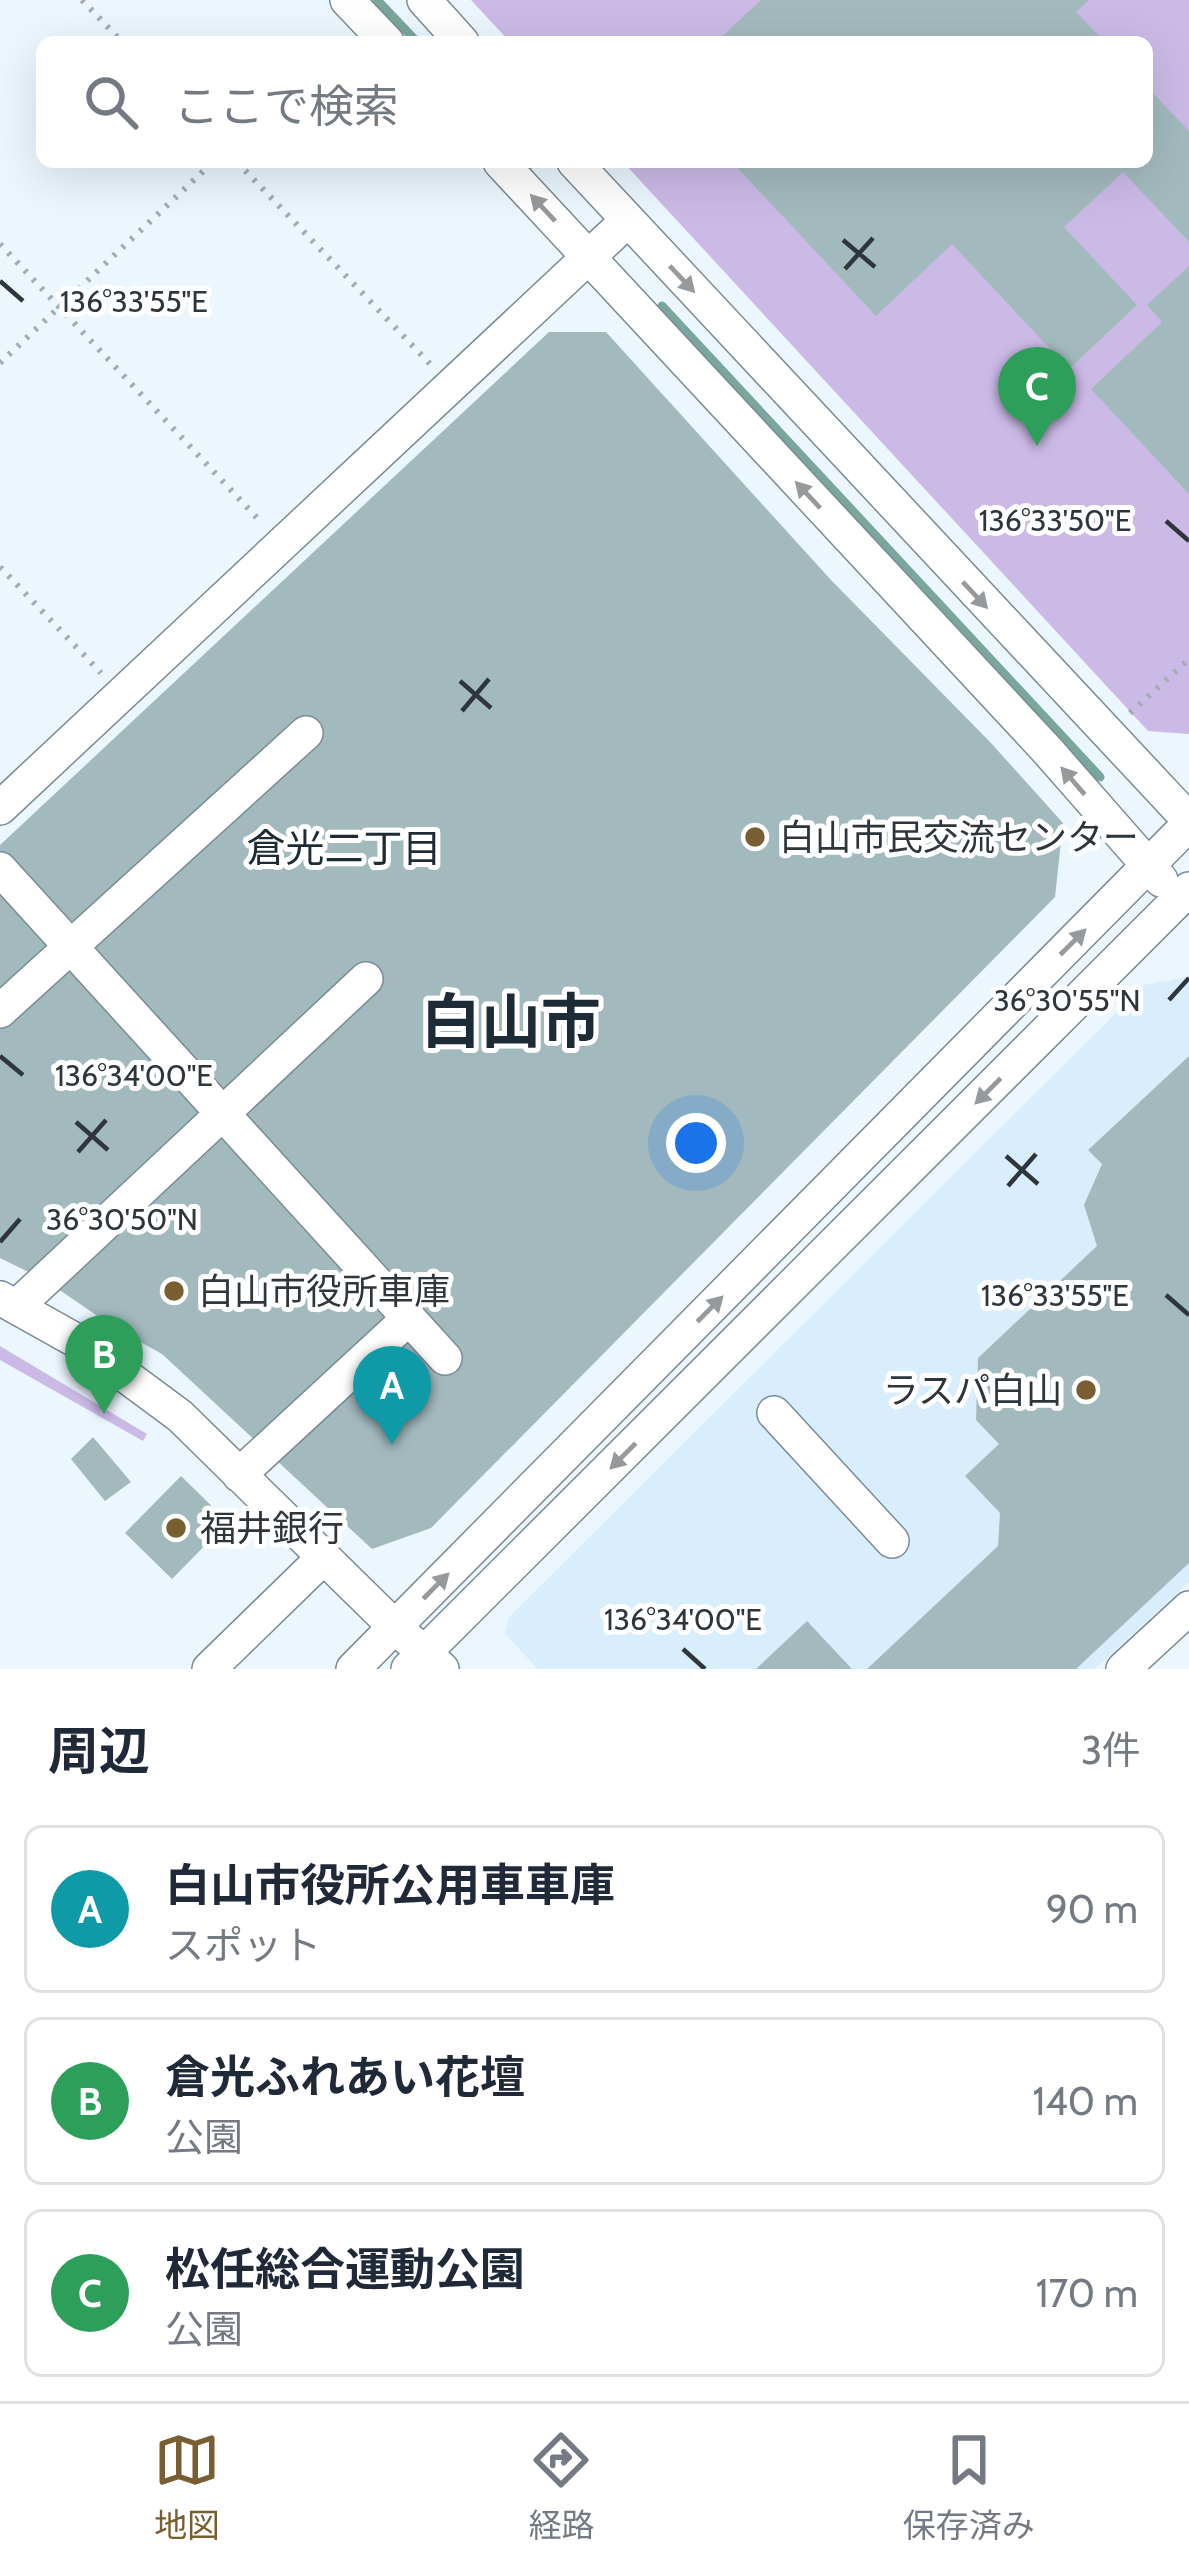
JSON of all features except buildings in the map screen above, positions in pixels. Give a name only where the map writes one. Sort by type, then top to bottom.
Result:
[{"type":"street","points":[[347,0],[381,36]]},
{"type":"street","points":[[424,0],[457,36]]},
{"type":"street","points":[[366,979],[8,1303],[84,1345],[181,1416],[425,1663],[1186,899],[1147,866],[1047,750],[506,168]]},
{"type":"street","points":[[353,1669],[1189,822],[580,168]]},
{"type":"street","points":[[0,808],[628,220]]},
{"type":"street","points":[[0,1012],[306,733]]},
{"type":"street","points":[[0,869],[445,1358]]},
{"type":"street","points":[[239,1475],[409,1318]]},
{"type":"street","points":[[768,1419],[887,1546]]},
{"type":"street","points":[[209,1669],[323,1558]]},
{"type":"street","points":[[1123,1669],[1189,1608]]},
{"type":"path","points":[[82,0],[116,36]]},
{"type":"path","points":[[0,363],[207,168]]},
{"type":"path","points":[[243,168],[451,386]]},
{"type":"path","points":[[0,244],[282,544]]},
{"type":"path","points":[[0,567],[122,695]]},
{"type":"path","points":[[1127,715],[1189,659]]},
{"type":"shaded area","points":[[471,0],[1189,0],[1189,734],[1148,731],[629,168],[1153,168],[1153,36],[504,36]]},
{"type":"shaded area","points":[[1189,977],[1189,1582],[1095,1669],[538,1669],[505,1634],[509,1617],[1144,985]]},
{"type":"shaded area","points":[[0,1346],[147,1434],[143,1441],[0,1360]]},
{"type":"waterway","points":[[377,0],[411,36]]},
{"type":"waterway","points":[[662,306],[1100,777]]},
{"type":"place","name":"松任総合運動公園","points":[[1037,446]]},
{"type":"place","name":"白山市民交流センター","points":[[755,837]]},
{"type":"place","name":"白山市役所車庫","points":[[174,1291]]},
{"type":"place","name":"ラスパ白山","points":[[1086,1390]]},
{"type":"place","name":"倉光ふれあい花壇","points":[[104,1414]]},
{"type":"place","name":"白山市役所公用車車庫","points":[[392,1445]]},
{"type":"place","name":"福井銀行","points":[[176,1528]]},
{"type":"district","name":"倉光二丁目","points":[[344,848]]},
{"type":"district","name":"白山市","points":[[511,1021]]}]
